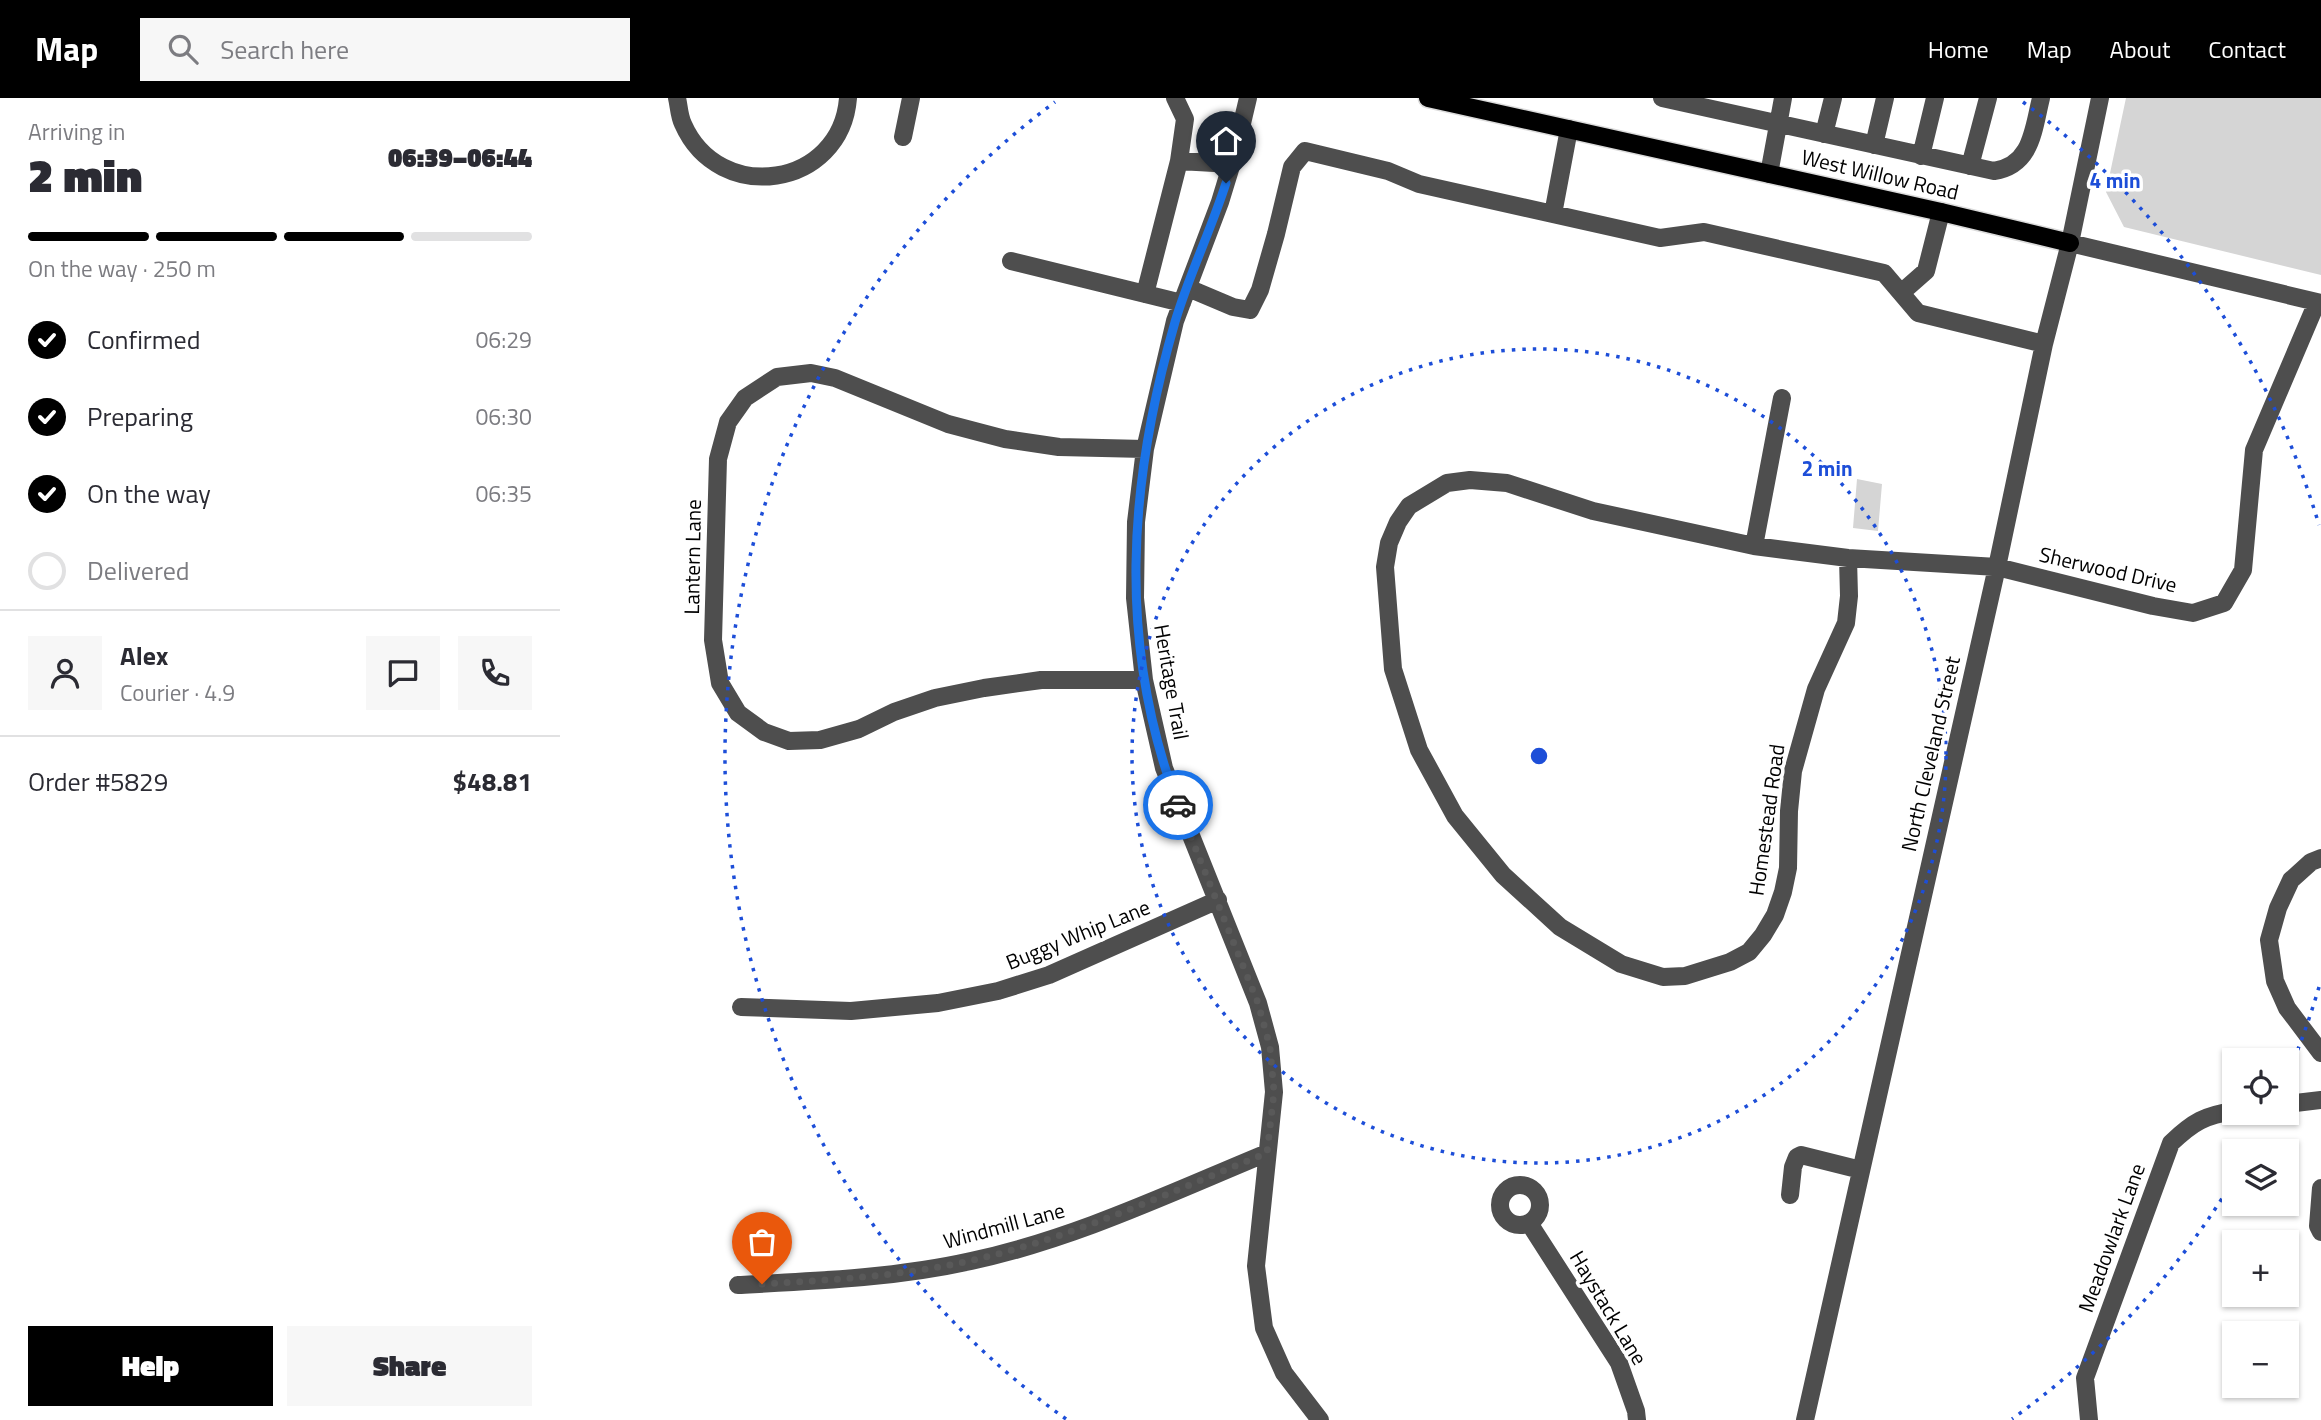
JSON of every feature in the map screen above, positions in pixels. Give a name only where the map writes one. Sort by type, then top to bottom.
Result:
[{"type":"main road","name":"West Willow Road","points":[[1428,98],[1478,103],[1569,129],[2070,243]]},
{"type":"street","points":[[677,98],[682,123],[698,149],[722,168],[751,177],[782,176],[812,163],[832,145],[847,117],[848,98]]},
{"type":"street","points":[[903,137],[911,98]]},
{"type":"street","points":[[1145,294],[1179,161],[1185,119],[1175,98]]},
{"type":"street","name":"Heritage Trail","points":[[1248,98],[1232,164],[1175,321],[1145,449],[1136,522],[1135,598],[1144,680],[1164,768],[1258,1003],[1270,1047],[1274,1092],[1256,1266],[1264,1328],[1284,1373],[1312,1419]]},
{"type":"street","points":[[1662,98],[1731,106],[1777,124],[1994,171],[2009,169],[2027,152],[2041,98]]},
{"type":"street","points":[[1769,174],[1783,98]]},
{"type":"street","points":[[1824,134],[1833,98]]},
{"type":"street","points":[[1874,145],[1885,98]]},
{"type":"street","points":[[1921,156],[1935,98]]},
{"type":"street","points":[[1970,166],[1988,98]]},
{"type":"street","name":"North Cleveland Street","points":[[1805,1420],[2101,98]]},
{"type":"street","points":[[1553,214],[1569,129]]},
{"type":"street","points":[[1011,261],[1145,294],[1185,295],[1250,310],[1263,278],[1292,167],[1305,151],[1388,171],[1419,184],[1660,238],[1704,232],[1884,273],[1918,313],[2044,344]]},
{"type":"street","points":[[1179,161],[1232,164]]},
{"type":"street","points":[[1901,293],[1926,271],[1941,212]]},
{"type":"street","name":"West Willow Road","points":[[2070,243],[2319,303]]},
{"type":"street","name":"Sherwood Drive","points":[[1997,566],[2153,606],[2193,613],[2224,603],[2243,570],[2254,450],[2319,303]]},
{"type":"street","name":"Lantern Lane","points":[[1144,680],[1041,680],[984,688],[935,698],[894,712],[859,729],[820,740],[789,741],[764,732],[738,713],[720,683],[713,640],[718,459],[728,422],[745,398],[777,377],[811,373],[835,377],[948,424],[1004,439],[1059,447],[1145,449]]},
{"type":"street","points":[[1754,546],[1782,398]]},
{"type":"street","name":"Homestead Road","points":[[1848,558],[1849,596],[1846,623],[1816,690],[1793,771],[1788,868],[1775,915],[1749,952],[1710,970],[1685,976],[1663,977],[1621,964],[1560,926],[1503,875],[1455,816],[1419,750],[1393,669],[1385,593],[1389,543],[1398,522],[1409,506],[1447,483],[1488,480],[1507,483],[1593,511],[1754,546],[1848,558],[1997,566]]},
{"type":"street","points":[[2321,858],[2311,862],[2291,880],[2278,908],[2269,940],[2275,981],[2287,1008],[2321,1053]]},
{"type":"street","name":"Buggy Whip Lane","points":[[741,1007],[851,1011],[938,1003],[998,991],[1049,975],[1218,900]]},
{"type":"street","points":[[2299,1103],[2321,1100]]},
{"type":"street","name":"Meadowlark Lane","points":[[2089,1420],[2085,1378],[2171,1143],[2188,1127],[2209,1114],[2222,1112]]},
{"type":"street","name":"Windmill Lane","points":[[738,1285],[833,1280],[971,1261],[1043,1242],[1097,1223],[1267,1153]]},
{"type":"street","points":[[1790,1195],[1793,1167],[1797,1157],[1801,1155],[1861,1170]]},
{"type":"street","points":[[2321,1188],[2318,1226],[2321,1232]]},
{"type":"street","name":"Haystack Lane","points":[[1529,1223],[1619,1363],[1637,1420]]},
{"type":"shaded area","points":[[2126,98],[2321,98],[2321,275],[2124,227],[2106,192]]},
{"type":"shaded area","points":[[1857,479],[1882,484],[1878,531],[1853,528]]},
{"type":"way so far","points":[[762,1284],[833,1280],[971,1261],[1043,1242],[1097,1223],[1267,1153],[1274,1092],[1270,1047],[1258,1003],[1178,805]]},
{"type":"route","points":[[1178,805],[1164,768],[1144,680],[1135,598],[1136,522],[1145,449],[1175,321],[1226,183]]}]
